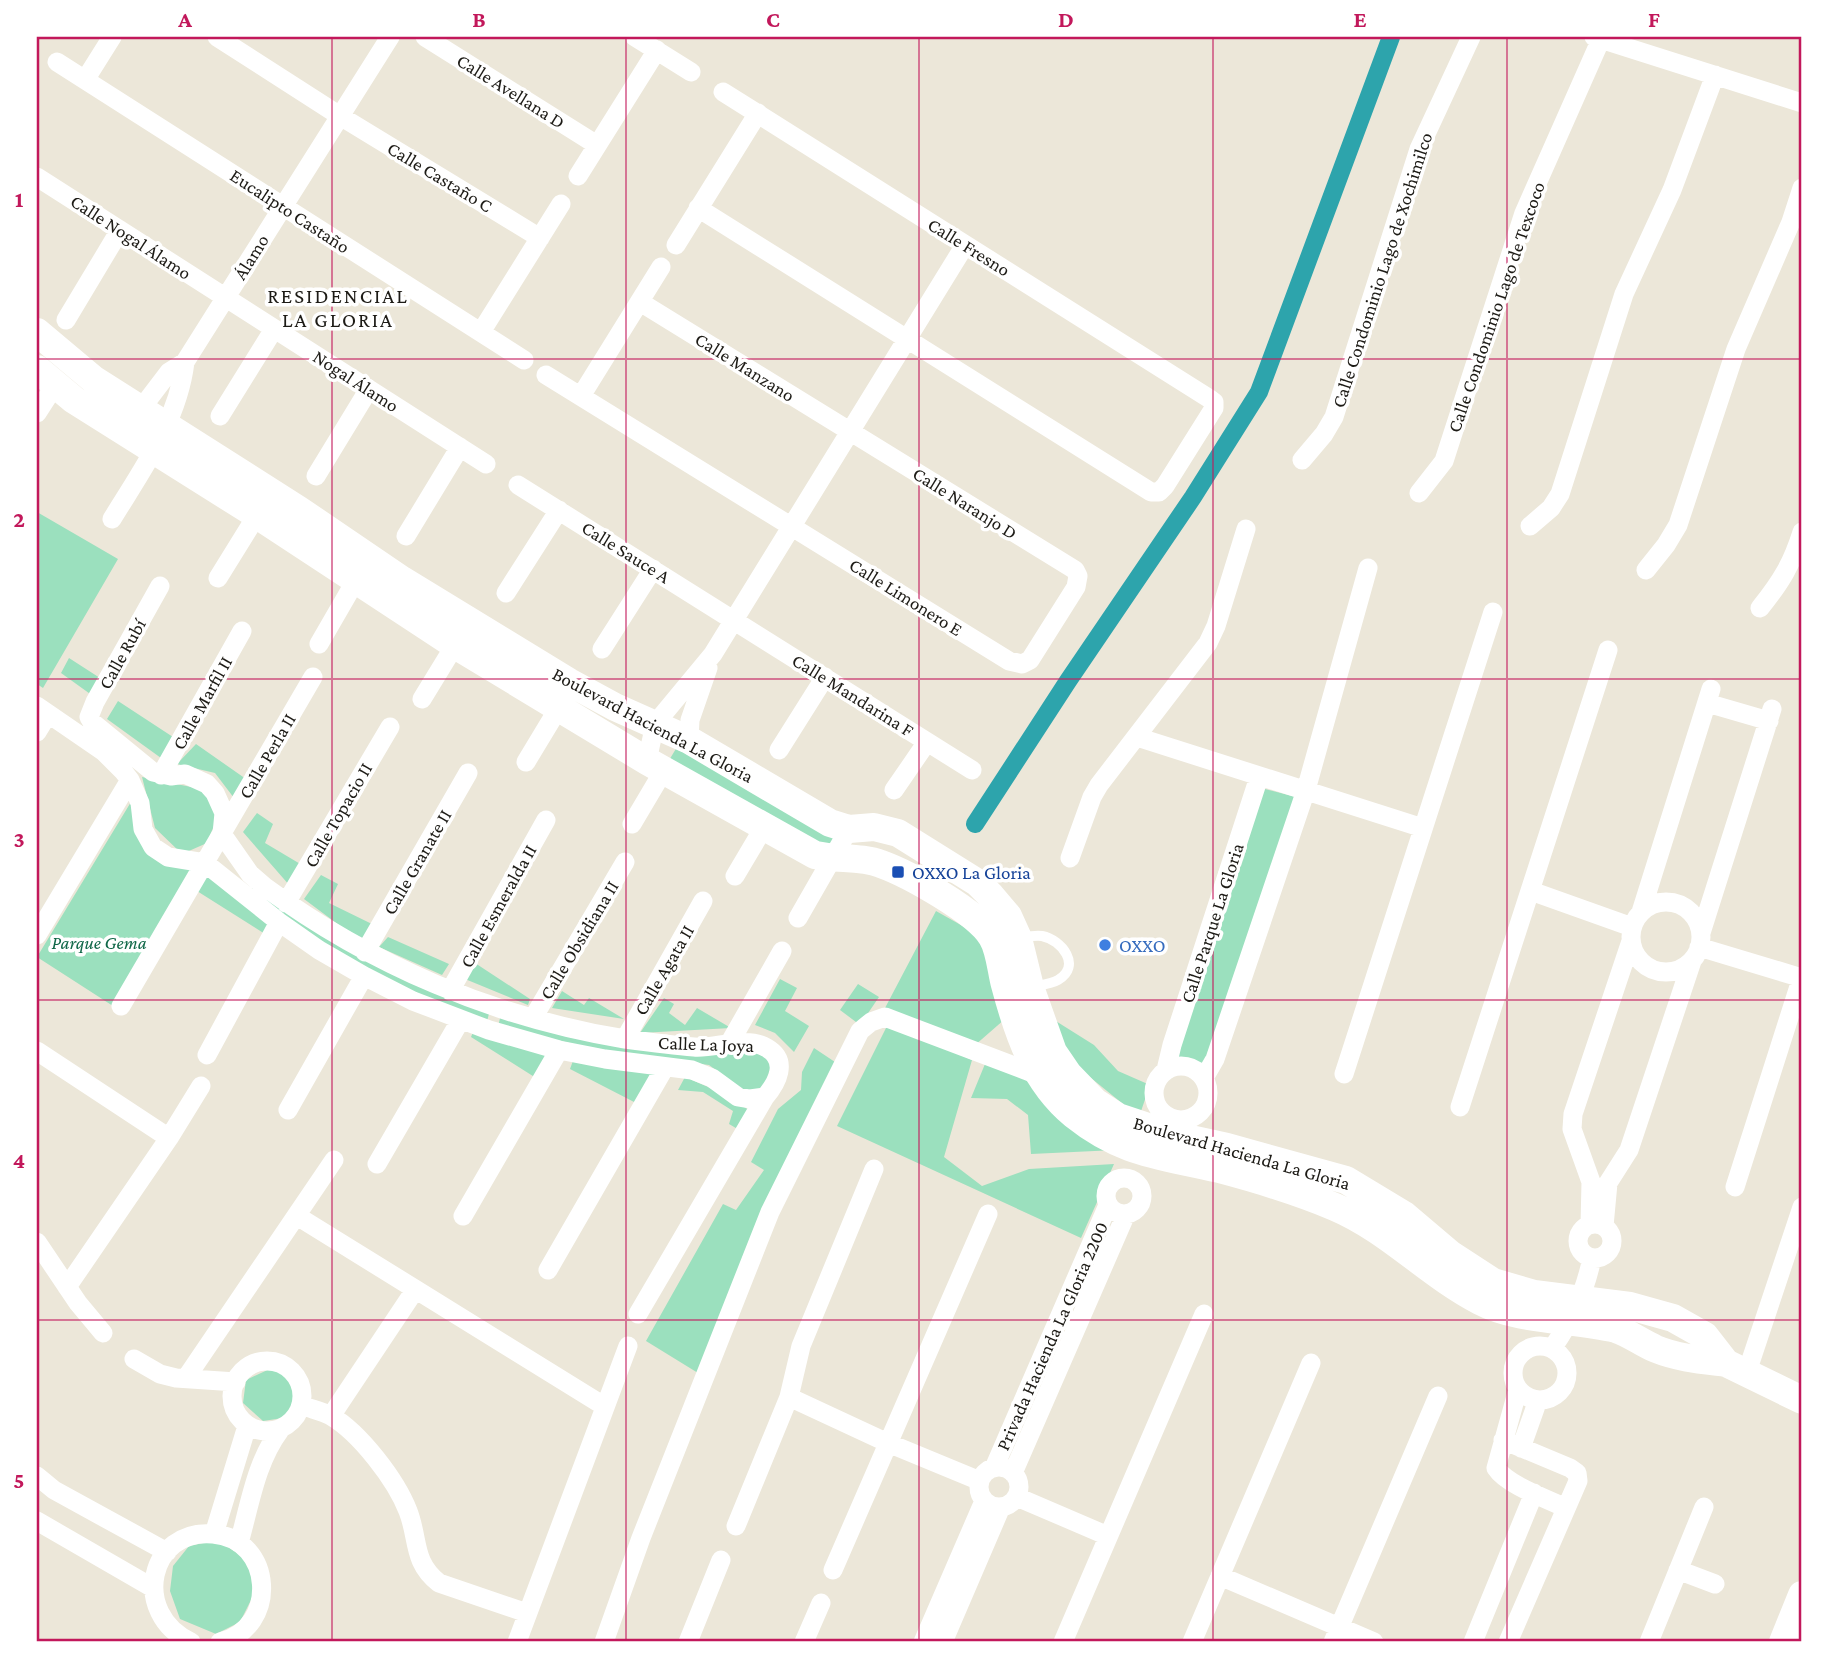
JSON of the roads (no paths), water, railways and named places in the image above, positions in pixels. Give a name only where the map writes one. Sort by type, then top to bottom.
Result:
[{"type":"street","points":[[85,80],[112,37]]},
{"type":"street","name":"Calle Castaño C","points":[[217,37],[540,238]]},
{"type":"street","name":"Álamo","points":[[132,421],[169,372],[185,362],[390,37]]},
{"type":"street","name":"Calle Avellana D","points":[[425,37],[597,145]]},
{"type":"street","points":[[635,37],[691,72]]},
{"type":"street","name":"Calle Condominio Lago de Xochimilco","points":[[1302,460],[1334,418],[1419,149],[1471,37]]},
{"type":"street","points":[[1598,38],[1802,103]]},
{"type":"street","name":"Calle Condominio Lago de Texcoco","points":[[1419,493],[1444,461],[1524,213],[1598,38]]},
{"type":"street","points":[[578,176],[657,50]]},
{"type":"street","name":"Eucalipto Castaño","points":[[57,62],[524,359]]},
{"type":"street","points":[[1530,526],[1551,508],[1560,494],[1624,294],[1672,190],[1715,75]]},
{"type":"street","name":"Calle Fresno","points":[[723,92],[1210,399],[1214,405],[1165,486],[1159,492],[1151,492],[907,339]]},
{"type":"street","points":[[676,245],[758,113]]},
{"type":"street","name":"Calle Nogal Álamo","points":[[37,177],[226,298]]},
{"type":"street","points":[[1646,570],[1667,545],[1678,525],[1736,349],[1791,222],[1802,188]]},
{"type":"street","points":[[481,332],[561,204]]},
{"type":"street","points":[[698,208],[907,339]]},
{"type":"street","points":[[66,320],[120,230]]},
{"type":"street","points":[[632,824],[656,766],[655,724],[713,654],[965,245]]},
{"type":"street","points":[[581,396],[662,267]]},
{"type":"street","name":"Nogal Álamo","points":[[226,298],[486,464]]},
{"type":"street","name":"Calle Manzano","points":[[640,302],[850,432]]},
{"type":"street","points":[[220,416],[274,328]]},
{"type":"street","name":"Boulevard Hacienda La Gloria","points":[[37,332],[93,379],[132,421]]},
{"type":"street","points":[[112,519],[160,438],[182,383],[185,362]]},
{"type":"street","points":[[546,374],[792,526]]},
{"type":"street","points":[[37,413],[46,377]]},
{"type":"street","name":"Boulevard Hacienda La Gloria","points":[[46,377],[74,400],[132,421],[299,510],[396,591],[455,645],[558,709],[816,855],[880,863],[898,872],[952,901],[979,921],[993,938],[1007,942]]},
{"type":"street","points":[[316,476],[369,389]]},
{"type":"street","name":"Calle Naranjo D","points":[[850,432],[1075,570],[1078,576],[1076,587],[1030,660],[1022,664]]},
{"type":"street","name":"Boulevard Hacienda La Gloria","points":[[160,438],[257,515],[356,580],[396,591],[615,707],[689,740],[830,823],[849,829],[874,827],[898,833],[978,883],[1007,916],[1007,942],[1018,988],[1053,1052],[1068,1074],[1095,1102],[1118,1117],[1157,1138],[1227,1147],[1346,1180],[1404,1215],[1451,1254],[1493,1282],[1576,1310],[1630,1306],[1673,1318],[1705,1336],[1737,1367],[1802,1401]]},
{"type":"street","points":[[406,536],[460,447]]},
{"type":"street","name":"Calle Sauce A","points":[[518,485],[734,620]]},
{"type":"street","points":[[506,593],[559,510]]},
{"type":"street","points":[[218,578],[257,515]]},
{"type":"street","name":"Calle Limonero E","points":[[792,526],[1009,660],[1022,664]]},
{"type":"street","points":[[1070,859],[1092,797],[1208,643],[1216,626],[1246,529]]},
{"type":"street","points":[[1760,608],[1782,582],[1792,563],[1802,532]]},
{"type":"street","points":[[1204,1078],[1216,1056],[1306,790],[1368,568]]},
{"type":"street","points":[[602,649],[653,569]]},
{"type":"street","points":[[320,644],[356,580]]},
{"type":"street","name":"Calle Rubí","points":[[92,722],[89,718],[91,709],[160,586]]},
{"type":"street","points":[[1344,1074],[1493,612]]},
{"type":"street","name":"Calle Mandarina F","points":[[734,620],[972,771]]},
{"type":"street","name":"Calle Marfil II","points":[[162,775],[242,631]]},
{"type":"street","points":[[422,699],[455,645]]},
{"type":"street","points":[[1460,1107],[1608,650]]},
{"type":"street","points":[[689,740],[693,711],[713,654]]},
{"type":"street","name":"Calle Perla II","points":[[121,1006],[313,677]]},
{"type":"street","points":[[779,750],[825,677]]},
{"type":"street","points":[[1553,1348],[1576,1310],[1592,1258],[1600,1258],[1611,1248],[1612,1236],[1597,1226],[1600,1183],[1572,1129],[1573,1114],[1709,696],[1771,715],[1629,1150],[1600,1183]]},
{"type":"street","points":[[526,762],[558,709]]},
{"type":"street","points":[[37,733],[42,710],[104,752],[130,780],[140,803],[143,829],[153,846],[168,857],[205,863]]},
{"type":"street","name":"Calle La Joya","points":[[92,722],[145,766],[162,775],[185,774],[207,785],[215,793],[224,813],[222,834],[244,882],[279,922],[319,950],[364,976],[460,1021],[559,1050],[692,1070],[738,1097],[765,1097],[776,1084],[780,1073],[777,1057],[768,1048],[752,1042],[696,1047],[625,1038],[533,1018],[450,991],[365,952],[286,903],[244,882],[205,863]]},
{"type":"street","name":"Calle Topacio II","points":[[286,903],[390,727]]},
{"type":"street","points":[[1137,737],[1423,828]]},
{"type":"street","points":[[894,790],[927,742]]},
{"type":"street","name":"Calle Granate II","points":[[365,952],[468,773]]},
{"type":"street","name":"Calle Parque La Gloria","points":[[1154,1098],[1156,1083],[1166,1070],[1259,777]]},
{"type":"street","points":[[37,935],[130,780]]},
{"type":"street","name":"Calle Esmeralda II","points":[[450,991],[546,820]]},
{"type":"street","points":[[735,876],[764,827]]},
{"type":"street","points":[[798,918],[849,829]]},
{"type":"street","name":"Calle Obsidiana II","points":[[533,1018],[625,862]]},
{"type":"street","points":[[1531,891],[1635,927]]},
{"type":"street","name":"Calle Agata II","points":[[625,1038],[703,901]]},
{"type":"street","points":[[1670,902],[1685,907],[1696,919],[1697,947],[1681,969],[1655,971],[1643,964],[1635,954],[1635,927],[1654,904],[1670,902]]},
{"type":"street","points":[[207,1055],[279,922]]},
{"type":"street","points":[[1697,947],[1802,977],[1735,1187]]},
{"type":"street","points":[[729,1044],[782,951]]},
{"type":"street","points":[[288,1110],[364,976]]},
{"type":"street","points":[[1018,988],[1014,1022],[1038,1075],[1073,1114],[1103,1135],[1157,1138],[1202,1110],[1207,1100],[1208,1088],[1204,1078],[1196,1070],[1186,1067],[1176,1066],[1166,1070]]},
{"type":"street","points":[[489,1030],[496,1008]]},
{"type":"street","points":[[604,1642],[641,1538],[770,1212],[860,1031],[871,1022],[885,1017],[1038,1075]]},
{"type":"street","points":[[377,1164],[460,1021]]},
{"type":"street","points":[[463,1216],[559,1050]]},
{"type":"street","points":[[37,1051],[169,1138]]},
{"type":"street","points":[[548,1270],[666,1067]]},
{"type":"street","points":[[67,1287],[169,1138],[201,1086]]},
{"type":"street","points":[[638,1314],[765,1097]]},
{"type":"street","points":[[1154,1098],[1157,1138]]},
{"type":"street","points":[[1129,1180],[1142,1195],[1141,1202],[1138,1208],[1117,1209],[1106,1199],[1108,1188],[1111,1183],[1129,1180],[1168,1117],[1154,1098]]},
{"type":"street","points":[[186,1378],[334,1160]]},
{"type":"street","points":[[736,1526],[789,1397],[801,1346],[874,1169]]},
{"type":"street","points":[[1737,1367],[1802,1207]]},
{"type":"street","name":"Privada Hacienda La Gloria 2200","points":[[996,1474],[1117,1209]]},
{"type":"street","points":[[833,1570],[988,1214]]},
{"type":"street","points":[[297,1216],[604,1406]]},
{"type":"street","points":[[37,1242],[78,1303],[103,1333]]},
{"type":"street","points":[[331,1416],[415,1290]]},
{"type":"street","points":[[1063,1642],[1204,1314]]},
{"type":"street","points":[[517,1642],[628,1346]]},
{"type":"street","points":[[1533,1346],[1553,1348],[1562,1355],[1567,1365],[1565,1385],[1558,1394],[1549,1399],[1527,1397],[1518,1389],[1514,1380],[1513,1369],[1517,1359],[1533,1346]]},
{"type":"street","points":[[134,1359],[160,1374],[236,1382]]},
{"type":"street","points":[[239,1543],[261,1461],[268,1446],[280,1430],[293,1420],[301,1405],[302,1390],[297,1376],[286,1366],[272,1361],[257,1362],[244,1370],[236,1382],[233,1406],[238,1417],[247,1426],[257,1431],[280,1430]]},
{"type":"street","points":[[1192,1642],[1311,1363]]},
{"type":"street","points":[[1518,1389],[1496,1464],[1497,1472],[1566,1508]]},
{"type":"street","points":[[1336,1635],[1438,1396]]},
{"type":"street","points":[[789,1397],[888,1443],[996,1474],[1019,1484],[1001,1502],[923,1642]]},
{"type":"street","points":[[1521,1448],[1538,1400]]},
{"type":"street","points":[[301,1405],[331,1416],[370,1450],[388,1474],[408,1511],[422,1566],[430,1576],[439,1583],[527,1614]]},
{"type":"street","points":[[214,1534],[247,1426]]},
{"type":"street","points":[[1503,1440],[1570,1468],[1577,1473],[1578,1481],[1508,1642]]},
{"type":"street","points":[[996,1474],[981,1494],[1108,1536]]},
{"type":"street","points":[[37,1476],[54,1489],[167,1552]]},
{"type":"street","points":[[1474,1642],[1534,1493]]},
{"type":"street","points":[[943,1642],[1001,1502]]},
{"type":"street","points":[[1649,1642],[1703,1507]]},
{"type":"street","points":[[37,1521],[153,1588]]},
{"type":"street","points":[[191,1642],[170,1630],[160,1618],[153,1588],[159,1563],[167,1552],[188,1538],[214,1534],[239,1543],[251,1554],[260,1569],[264,1586],[262,1603],[255,1618],[244,1631],[220,1642]]},
{"type":"street","points":[[688,1642],[721,1560]]},
{"type":"street","points":[[1678,1570],[1715,1584]]},
{"type":"street","points":[[1220,1576],[1336,1635],[1374,1642]]},
{"type":"street","points":[[1783,1642],[1801,1601]]},
{"type":"street","points":[[804,1642],[821,1603]]},
{"type":"lane","points":[[1007,942],[1041,936],[1065,950],[1069,958],[1069,968],[1056,982],[1018,988]]},
{"type":"waterway","points":[[975,824],[1193,497],[1259,392],[1391,37]]},
{"type":"place","name":"OXXO La Gloria","points":[[898,872]]},
{"type":"place","name":"OXXO","points":[[1105,945]]},
{"type":"district","name":"RESIDENCIAL LA GLORIA","points":[[338,308]]},
{"type":"park label","name":"Parque Gema","points":[[99,942]]}]
